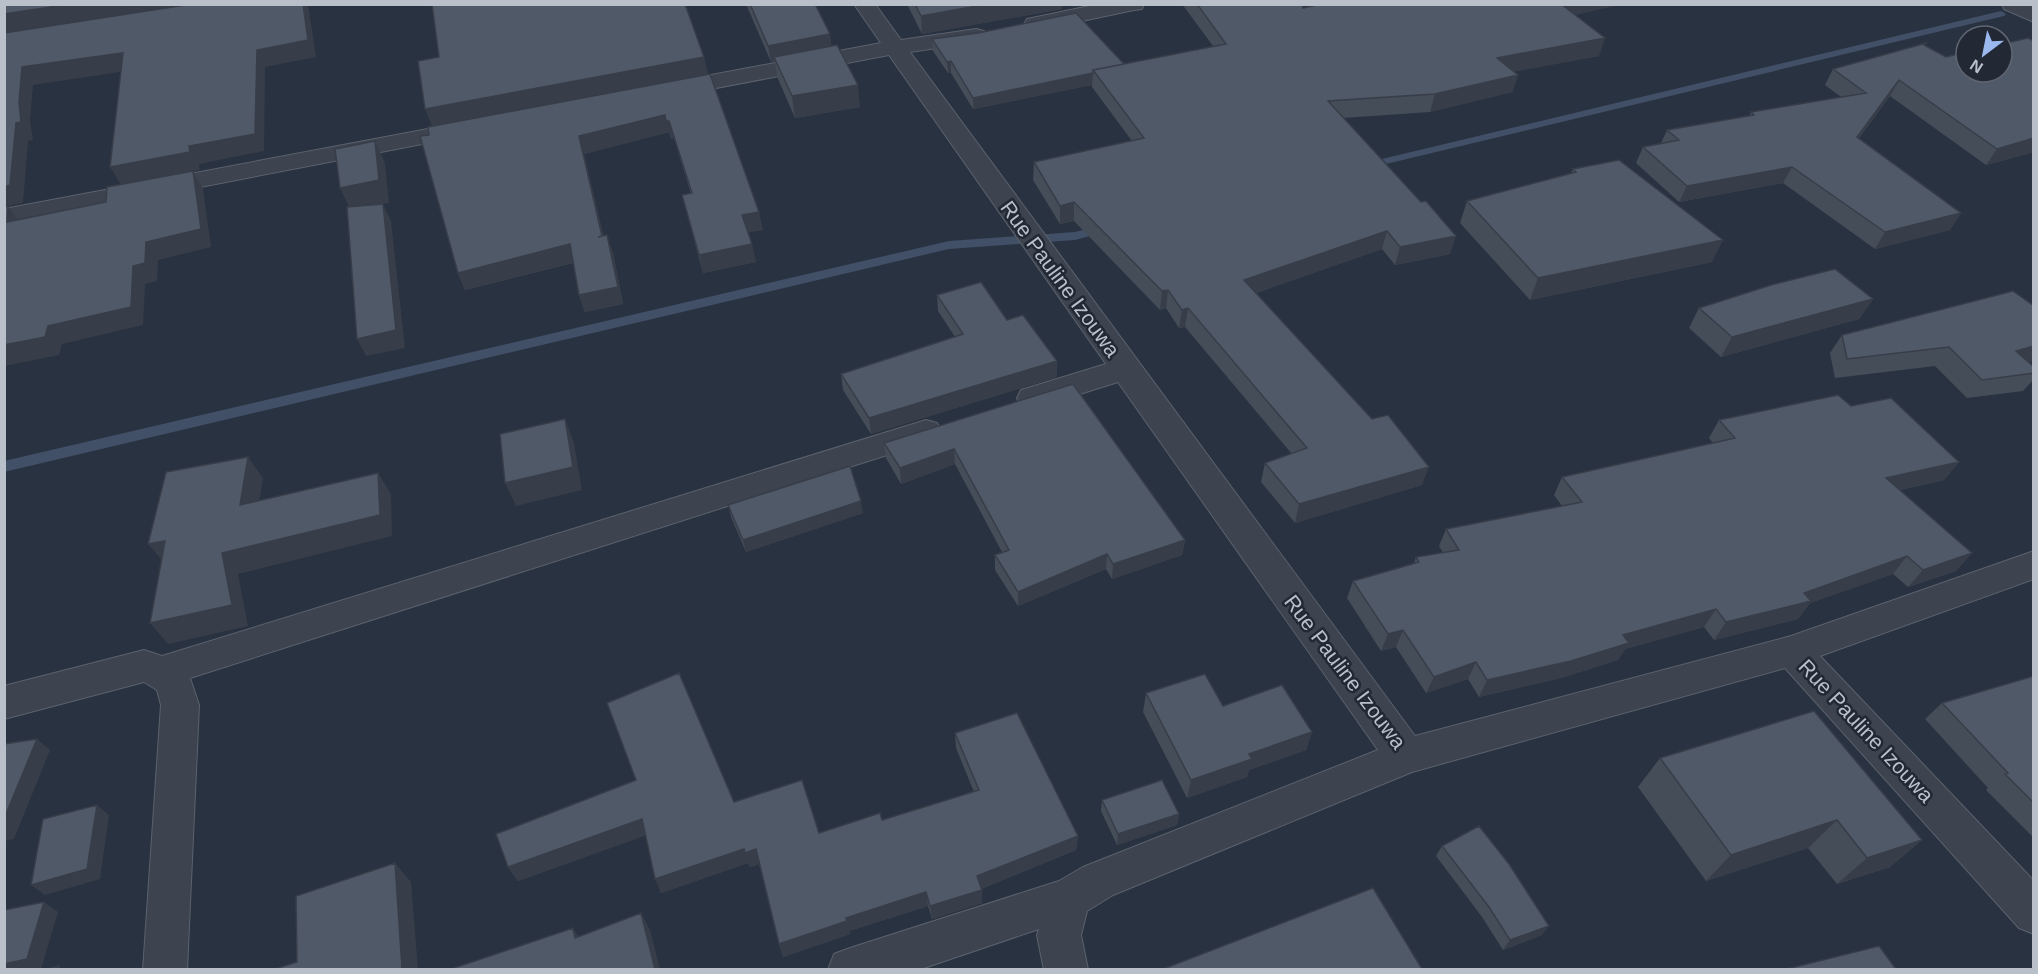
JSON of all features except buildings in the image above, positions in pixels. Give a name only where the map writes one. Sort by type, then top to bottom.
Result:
[{"type":"street","name":"Rue Pauline Izouwa","points":[[864,4],[893,48],[1385,730],[1407,756],[1792,651],[2034,913]]},
{"type":"street","points":[[648,94],[893,48],[1006,30],[1134,4]]},
{"type":"street","points":[[2012,4],[2034,16]]},
{"type":"street","points":[[4,217],[484,126]]},
{"type":"street","points":[[999,408],[1125,369]]},
{"type":"street","points":[[163,671],[953,423]]},
{"type":"street","points":[[1792,651],[2034,565]]},
{"type":"street","points":[[4,703],[144,666],[163,671],[174,682],[180,705],[165,969]]},
{"type":"street","points":[[849,969],[1069,898],[1098,881],[1407,756]]},
{"type":"street","points":[[1066,969],[1059,935],[1069,898]]},
{"type":"waterway","points":[[1365,166],[2001,14]]},
{"type":"waterway","points":[[4,467],[949,245],[1075,236],[1105,228]]}]
